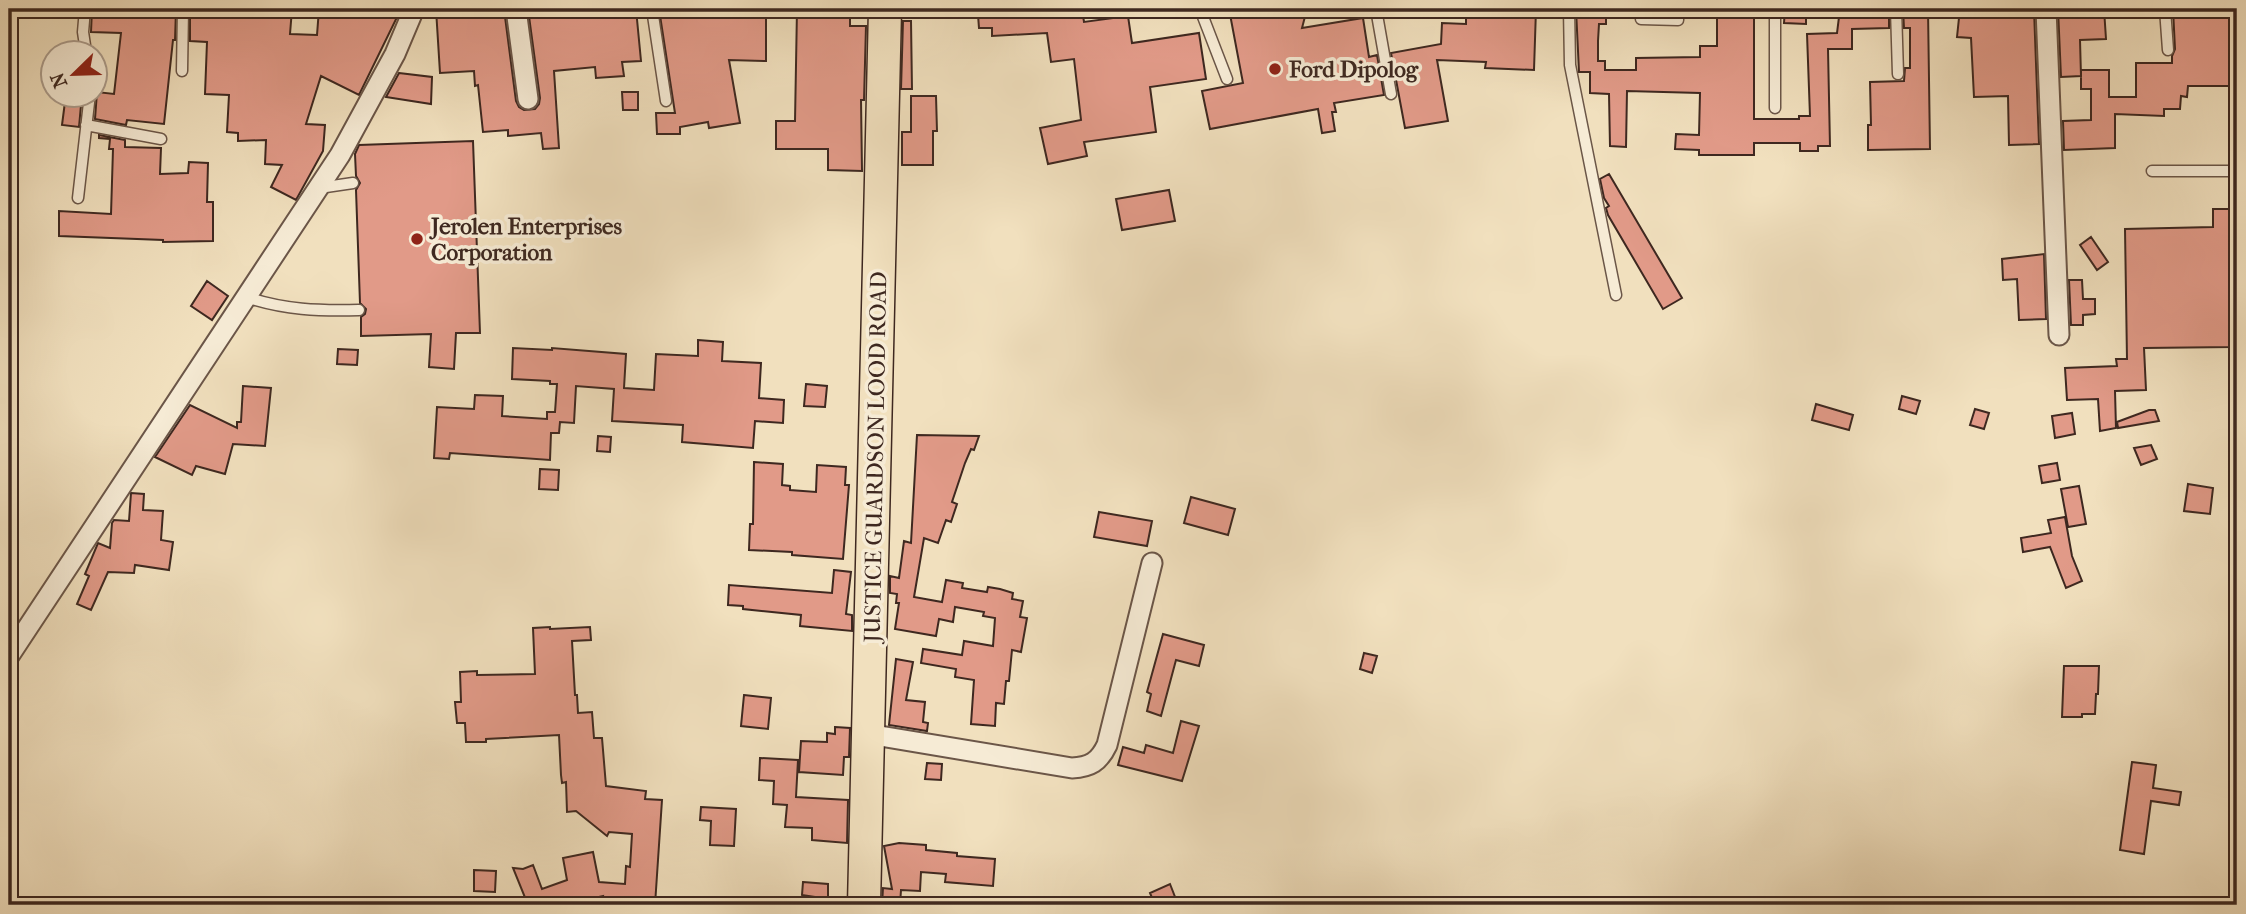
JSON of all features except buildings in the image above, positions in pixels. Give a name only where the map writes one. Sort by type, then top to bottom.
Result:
[{"type":"main road","name":"JUSTICE GUARDSON LOOD ROAD","points":[[864,905],[885,9]]},
{"type":"street","points":[[9,656],[340,155],[395,54],[414,9]]},
{"type":"street","points":[[516,9],[528,99]]},
{"type":"street","points":[[2046,9],[2059,335]]},
{"type":"street","points":[[868,734],[1072,768],[1088,767],[1096,762],[1107,745],[1152,563]]},
{"type":"lane","points":[[84,38],[85,9]]},
{"type":"lane","points":[[182,71],[183,9]]},
{"type":"lane","points":[[652,9],[666,101]]},
{"type":"lane","points":[[1200,9],[1227,79]]},
{"type":"lane","points":[[1376,9],[1391,94]]},
{"type":"lane","points":[[1569,9],[1570,65],[1616,295]]},
{"type":"lane","points":[[1641,9],[1641,19],[1678,20],[1678,9]]},
{"type":"lane","points":[[1775,9],[1775,108]]},
{"type":"lane","points":[[1896,9],[1898,74]]},
{"type":"lane","points":[[2165,9],[2168,51]]},
{"type":"lane","points":[[78,198],[88,108]]},
{"type":"lane","points":[[86,125],[162,139]]},
{"type":"lane","points":[[2152,172],[2237,171]]},
{"type":"lane","points":[[318,188],[353,183]]},
{"type":"lane","points":[[245,296],[269,305],[302,310],[359,310]]},
{"type":"place","name":"Ford Dipolog","points":[[1275,69]]},
{"type":"place","name":"Jerolen Enterprises Corporation","points":[[417,239]]}]
